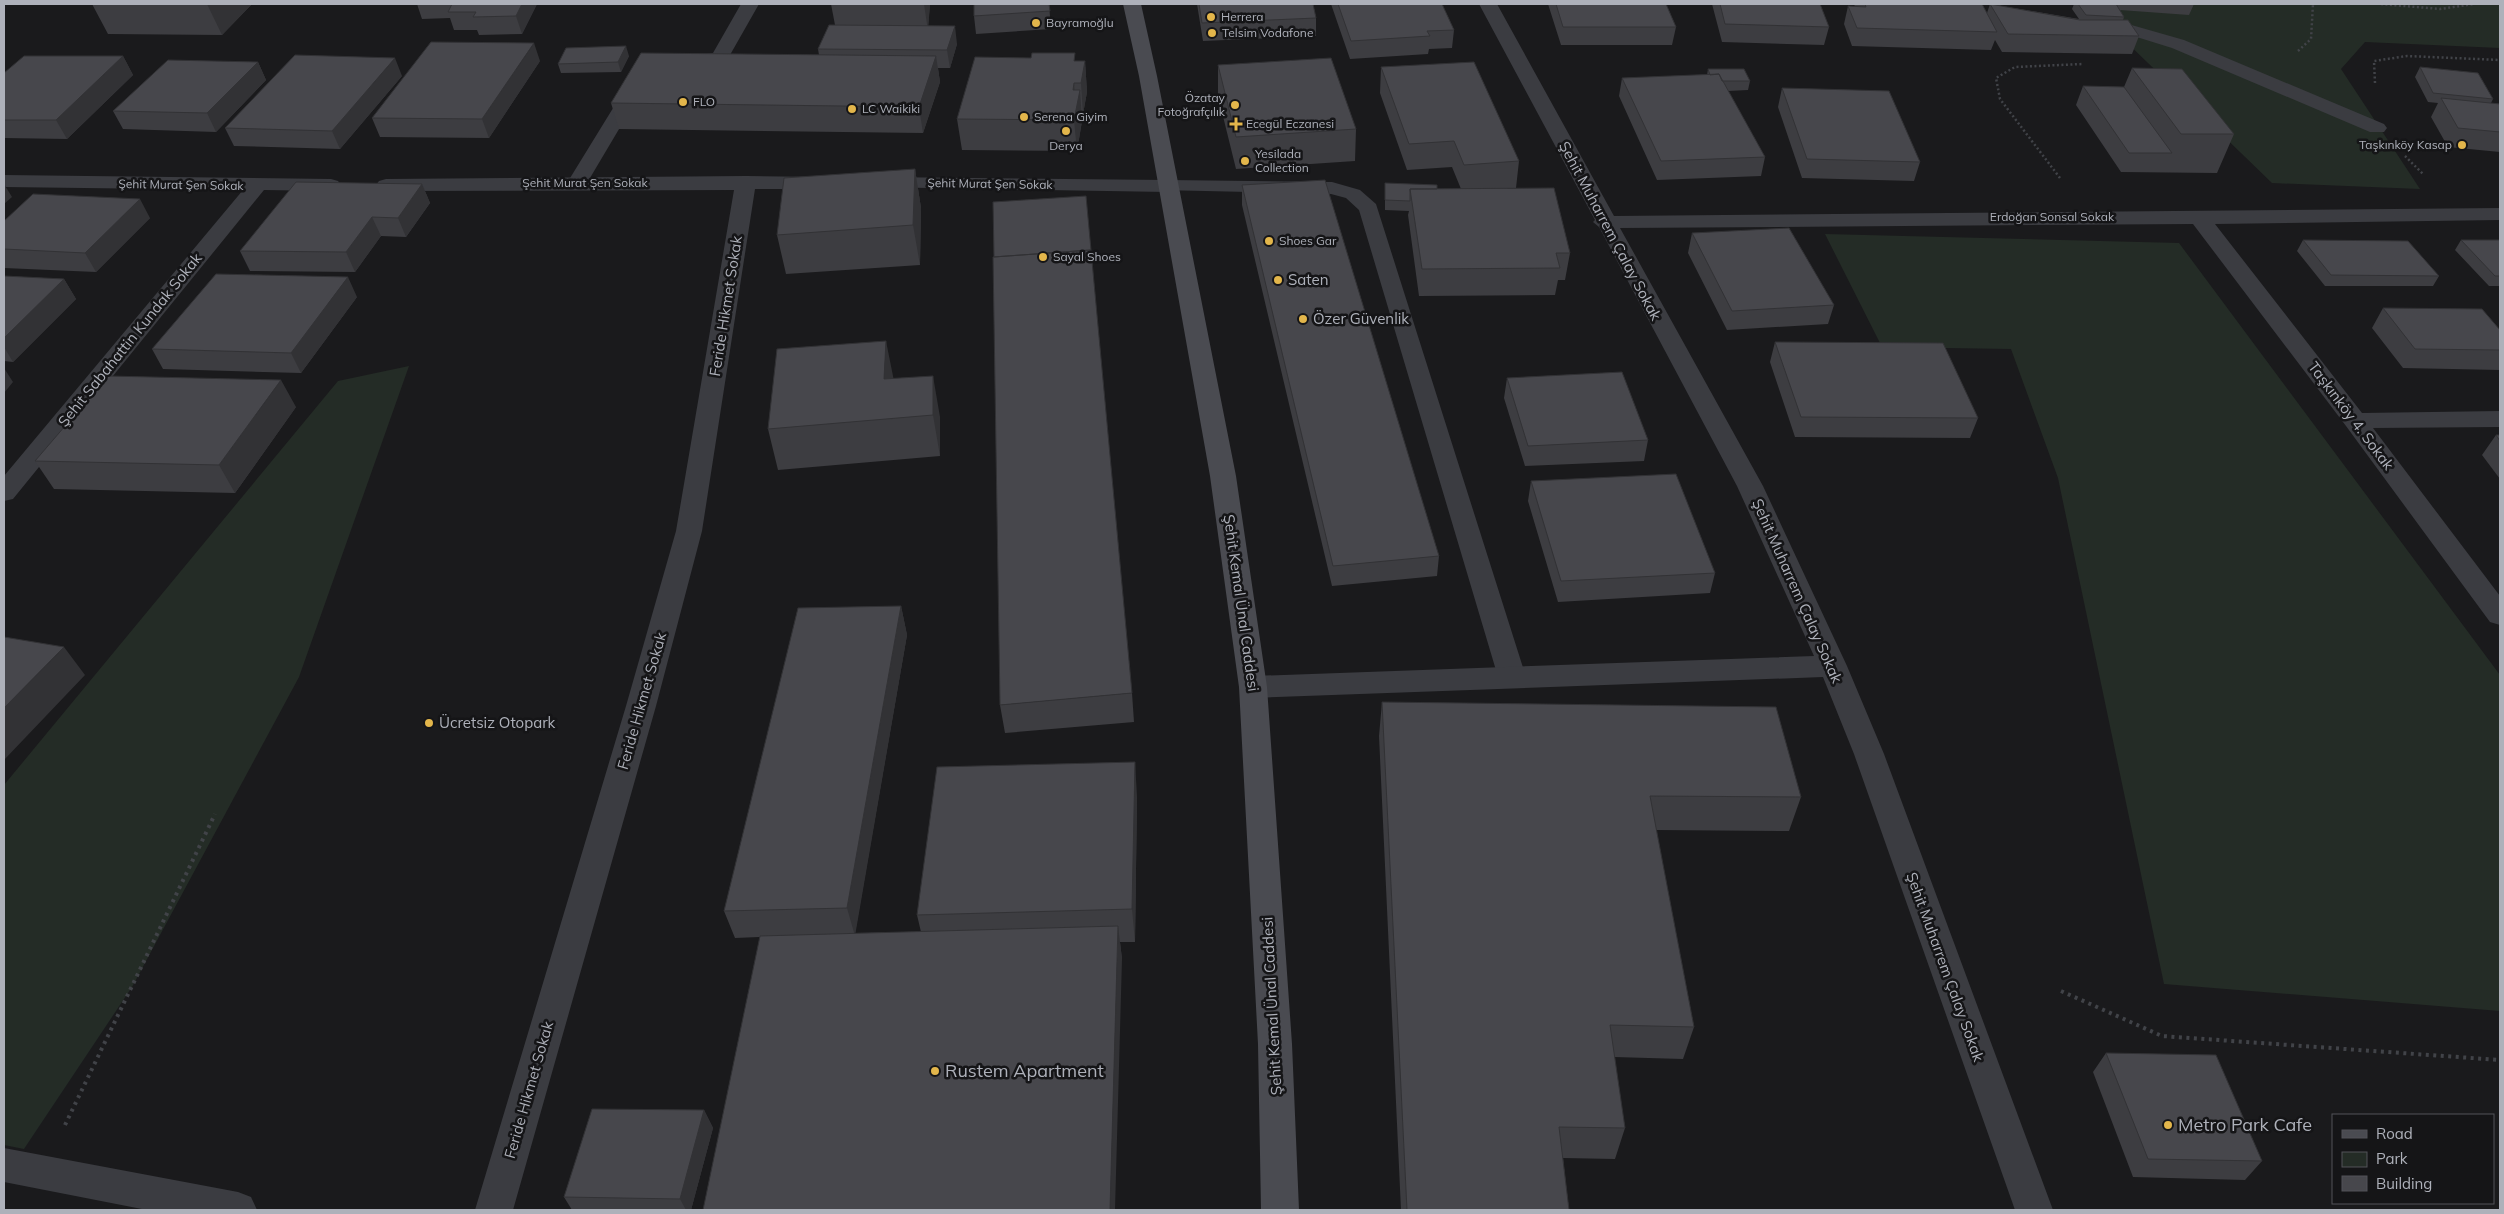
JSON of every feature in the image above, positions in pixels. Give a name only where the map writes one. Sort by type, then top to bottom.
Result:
[{"type":"street","points":[[666,64],[719,58],[750,4]]},
{"type":"street","name":"Şehit Kemal Ünal Caddesi","points":[[1132,4],[1148,76],[1167,186],[1223,476],[1253,687],[1275,1044],[1280,1210]]},
{"type":"street","name":"Şehit Muharrem Çalay Sokak","points":[[1488,4],[1604,222],[1750,486],[1833,666],[1869,754],[2034,1210]]},
{"type":"street","points":[[2078,27],[2128,29],[2178,44],[2377,128]]},
{"type":"street","points":[[577,183],[643,74]]},
{"type":"street","name":"Şehit Murat Şen Sokak","points":[[4,182],[257,186],[746,182],[1332,188],[1353,194],[1369,208],[1512,676]]},
{"type":"street","name":"Feride Hikmet Sokak","points":[[494,1210],[638,716],[689,531],[746,182]]},
{"type":"street","name":"Şehit Sabahattin Kundak Sokak","points":[[4,493],[257,186]]},
{"type":"street","name":"Erdoğan Sonsal Sokak","points":[[1604,222],[2500,214]]},
{"type":"street","name":"Taşkınköy 4. Sokak","points":[[2199,218],[2355,421],[2500,615]]},
{"type":"street","points":[[2355,421],[2500,419]]},
{"type":"street","points":[[1253,687],[1512,676],[1833,666]]},
{"type":"street","points":[[4,1165],[238,1210]]},
{"type":"path","points":[[2245,71],[2294,55],[2311,39],[2313,4]]},
{"type":"path","points":[[2381,4],[2408,7],[2462,7],[2474,4]]},
{"type":"path","points":[[2085,64],[2015,66],[1996,78],[2000,99],[2089,217]]},
{"type":"path","points":[[42,1173],[215,814]]},
{"type":"path","points":[[2060,991],[2162,1036],[2500,1060]]},
{"type":"green space","points":[[2087,4],[2500,4],[2500,48],[2365,42],[2341,69],[2420,189],[2272,183]]},
{"type":"green space","points":[[1825,234],[2179,243],[2500,675],[2500,1011],[2164,984],[2058,478],[2011,349],[1882,347]]},
{"type":"green space","points":[[409,366],[299,677],[132,987],[24,1149],[4,1145],[4,785],[338,381]]},
{"type":"building","points":[[452,4],[522,4],[516,16],[473,17],[476,12],[448,12]]},
{"type":"building","points":[[974,4],[1049,4],[1050,11],[974,16]]},
{"type":"building","points":[[1199,4],[1313,4],[1316,18],[1202,23]]},
{"type":"building","points":[[1338,4],[1442,4],[1454,30],[1427,31],[1430,36],[1351,41]]},
{"type":"building","points":[[1556,4],[1666,4],[1676,27],[1563,27]]},
{"type":"building","points":[[1720,4],[1820,4],[1829,27],[1725,24]]},
{"type":"building","points":[[1865,4],[1982,4],[1997,32],[1857,28],[1848,6],[1866,7]]},
{"type":"building","points":[[1990,4],[2080,20],[2128,20],[2139,36],[2008,34]]},
{"type":"building","points":[[2078,4],[2116,4],[2124,17],[2086,15]]},
{"type":"building","points":[[829,25],[955,26],[947,50],[818,49]]},
{"type":"building","points":[[431,42],[534,43],[482,119],[372,118]]},
{"type":"building","points":[[626,46],[618,62],[558,64],[566,48]]},
{"type":"building","points":[[641,53],[936,56],[919,107],[611,103]]},
{"type":"building","points":[[1032,53],[1075,53],[1074,61],[1085,61],[1081,83],[1074,83],[1073,90],[1080,90],[1074,120],[957,119],[975,57],[1031,58]]},
{"type":"building","points":[[295,55],[395,58],[332,131],[225,128]]},
{"type":"building","points":[[24,56],[123,56],[56,120],[4,120],[4,73]]},
{"type":"building","points":[[1331,58],[1356,129],[1236,137],[1218,65]]},
{"type":"building","points":[[168,60],[258,62],[207,113],[113,111]]},
{"type":"building","points":[[1474,62],[1519,161],[1464,165],[1454,141],[1409,144],[1381,67]]},
{"type":"building","points":[[2420,67],[2478,73],[2493,99],[2433,93]]},
{"type":"building","points":[[2132,68],[2182,69],[2234,134],[2181,134]]},
{"type":"building","points":[[1708,69],[1744,69],[1750,81],[1722,81],[1719,74],[1710,75]]},
{"type":"building","points":[[1719,74],[1765,157],[1661,161],[1622,78]]},
{"type":"building","points":[[2083,86],[2124,87],[2172,153],[2129,153]]},
{"type":"building","points":[[1782,88],[1889,91],[1920,162],[1807,159]]},
{"type":"building","points":[[2441,98],[2500,104],[2500,132],[2458,128]]},
{"type":"building","points":[[915,169],[913,225],[777,235],[784,178]]},
{"type":"building","points":[[1325,180],[1439,556],[1333,566],[1242,185]]},
{"type":"building","points":[[296,182],[422,184],[398,218],[372,217],[346,252],[240,251]]},
{"type":"building","points":[[1385,183],[1437,185],[1437,189],[1410,189],[1410,201],[1385,200]]},
{"type":"building","points":[[1554,188],[1570,253],[1556,253],[1560,268],[1422,269],[1410,189]]},
{"type":"building","points":[[33,194],[140,199],[85,253],[4,249],[4,221]]},
{"type":"building","points":[[1086,196],[1091,250],[994,257],[993,202]]},
{"type":"building","points":[[1789,228],[1834,305],[1732,311],[1692,233]]},
{"type":"building","points":[[2303,240],[2408,241],[2439,276],[2331,275]]},
{"type":"building","points":[[2461,240],[2500,240],[2500,276],[2495,276]]},
{"type":"building","points":[[1091,250],[1132,693],[1000,705],[993,257]]},
{"type":"building","points":[[216,274],[348,277],[291,353],[152,349]]},
{"type":"building","points":[[4,276],[64,279],[4,338]]},
{"type":"building","points":[[2383,308],[2482,309],[2500,330],[2500,350],[2415,349]]},
{"type":"building","points":[[886,341],[884,379],[933,376],[933,415],[768,429],[777,349]]},
{"type":"building","points":[[1775,342],[1943,343],[1978,418],[1801,417]]},
{"type":"building","points":[[1622,372],[1648,440],[1528,446],[1507,378]]},
{"type":"building","points":[[108,376],[281,380],[219,465],[35,461]]},
{"type":"building","points":[[1676,474],[1715,573],[1561,581],[1531,481]]},
{"type":"building","points":[[901,606],[847,908],[724,911],[798,608]]},
{"type":"building","points":[[4,637],[64,647],[4,708]]},
{"type":"building","points":[[1382,702],[1776,707],[1801,797],[1650,796],[1694,1027],[1610,1025],[1625,1128],[1559,1127],[1569,1210],[1407,1210]]},
{"type":"building","points":[[1135,762],[1132,909],[917,915],[937,767]]},
{"type":"building","name":"Rustem Apartment","points":[[1118,926],[1110,1210],[703,1210],[760,936]]},
{"type":"building","name":"Metro Park Cafe","points":[[2106,1053],[2216,1055],[2262,1161],[2148,1159]]},
{"type":"building","points":[[592,1109],[704,1110],[680,1199],[564,1197]]},
{"type":"place","name":"Herrera","points":[[1211,17]]},
{"type":"place","name":"Bayramoğlu","points":[[1036,23]]},
{"type":"place","name":"Telsim Vodafone","points":[[1212,33]]},
{"type":"place","name":"FLO","points":[[683,102]]},
{"type":"place","name":"Özatay Fotoğrafçılık","points":[[1235,105]]},
{"type":"place","name":"LC Waikiki","points":[[852,109]]},
{"type":"place","name":"Serena Giyim","points":[[1024,117]]},
{"type":"place","name":"Ecegül Eczanesi","points":[[1236,124]]},
{"type":"place","name":"Derya","points":[[1066,131]]},
{"type":"place","name":"Taşkınköy Kasap","points":[[2462,145]]},
{"type":"place","name":"Yesilada Collection","points":[[1245,161]]},
{"type":"place","name":"Shoes Gar","points":[[1269,241]]},
{"type":"place","name":"Sayal Shoes","points":[[1043,257]]},
{"type":"place","name":"Saten","points":[[1278,280]]},
{"type":"place","name":"Özer Güvenlik","points":[[1303,319]]},
{"type":"place","name":"Ücretsiz Otopark","points":[[429,723]]},
{"type":"place","name":"Rustem Apartment","points":[[935,1071]]},
{"type":"place","name":"Metro Park Cafe","points":[[2168,1125]]}]
